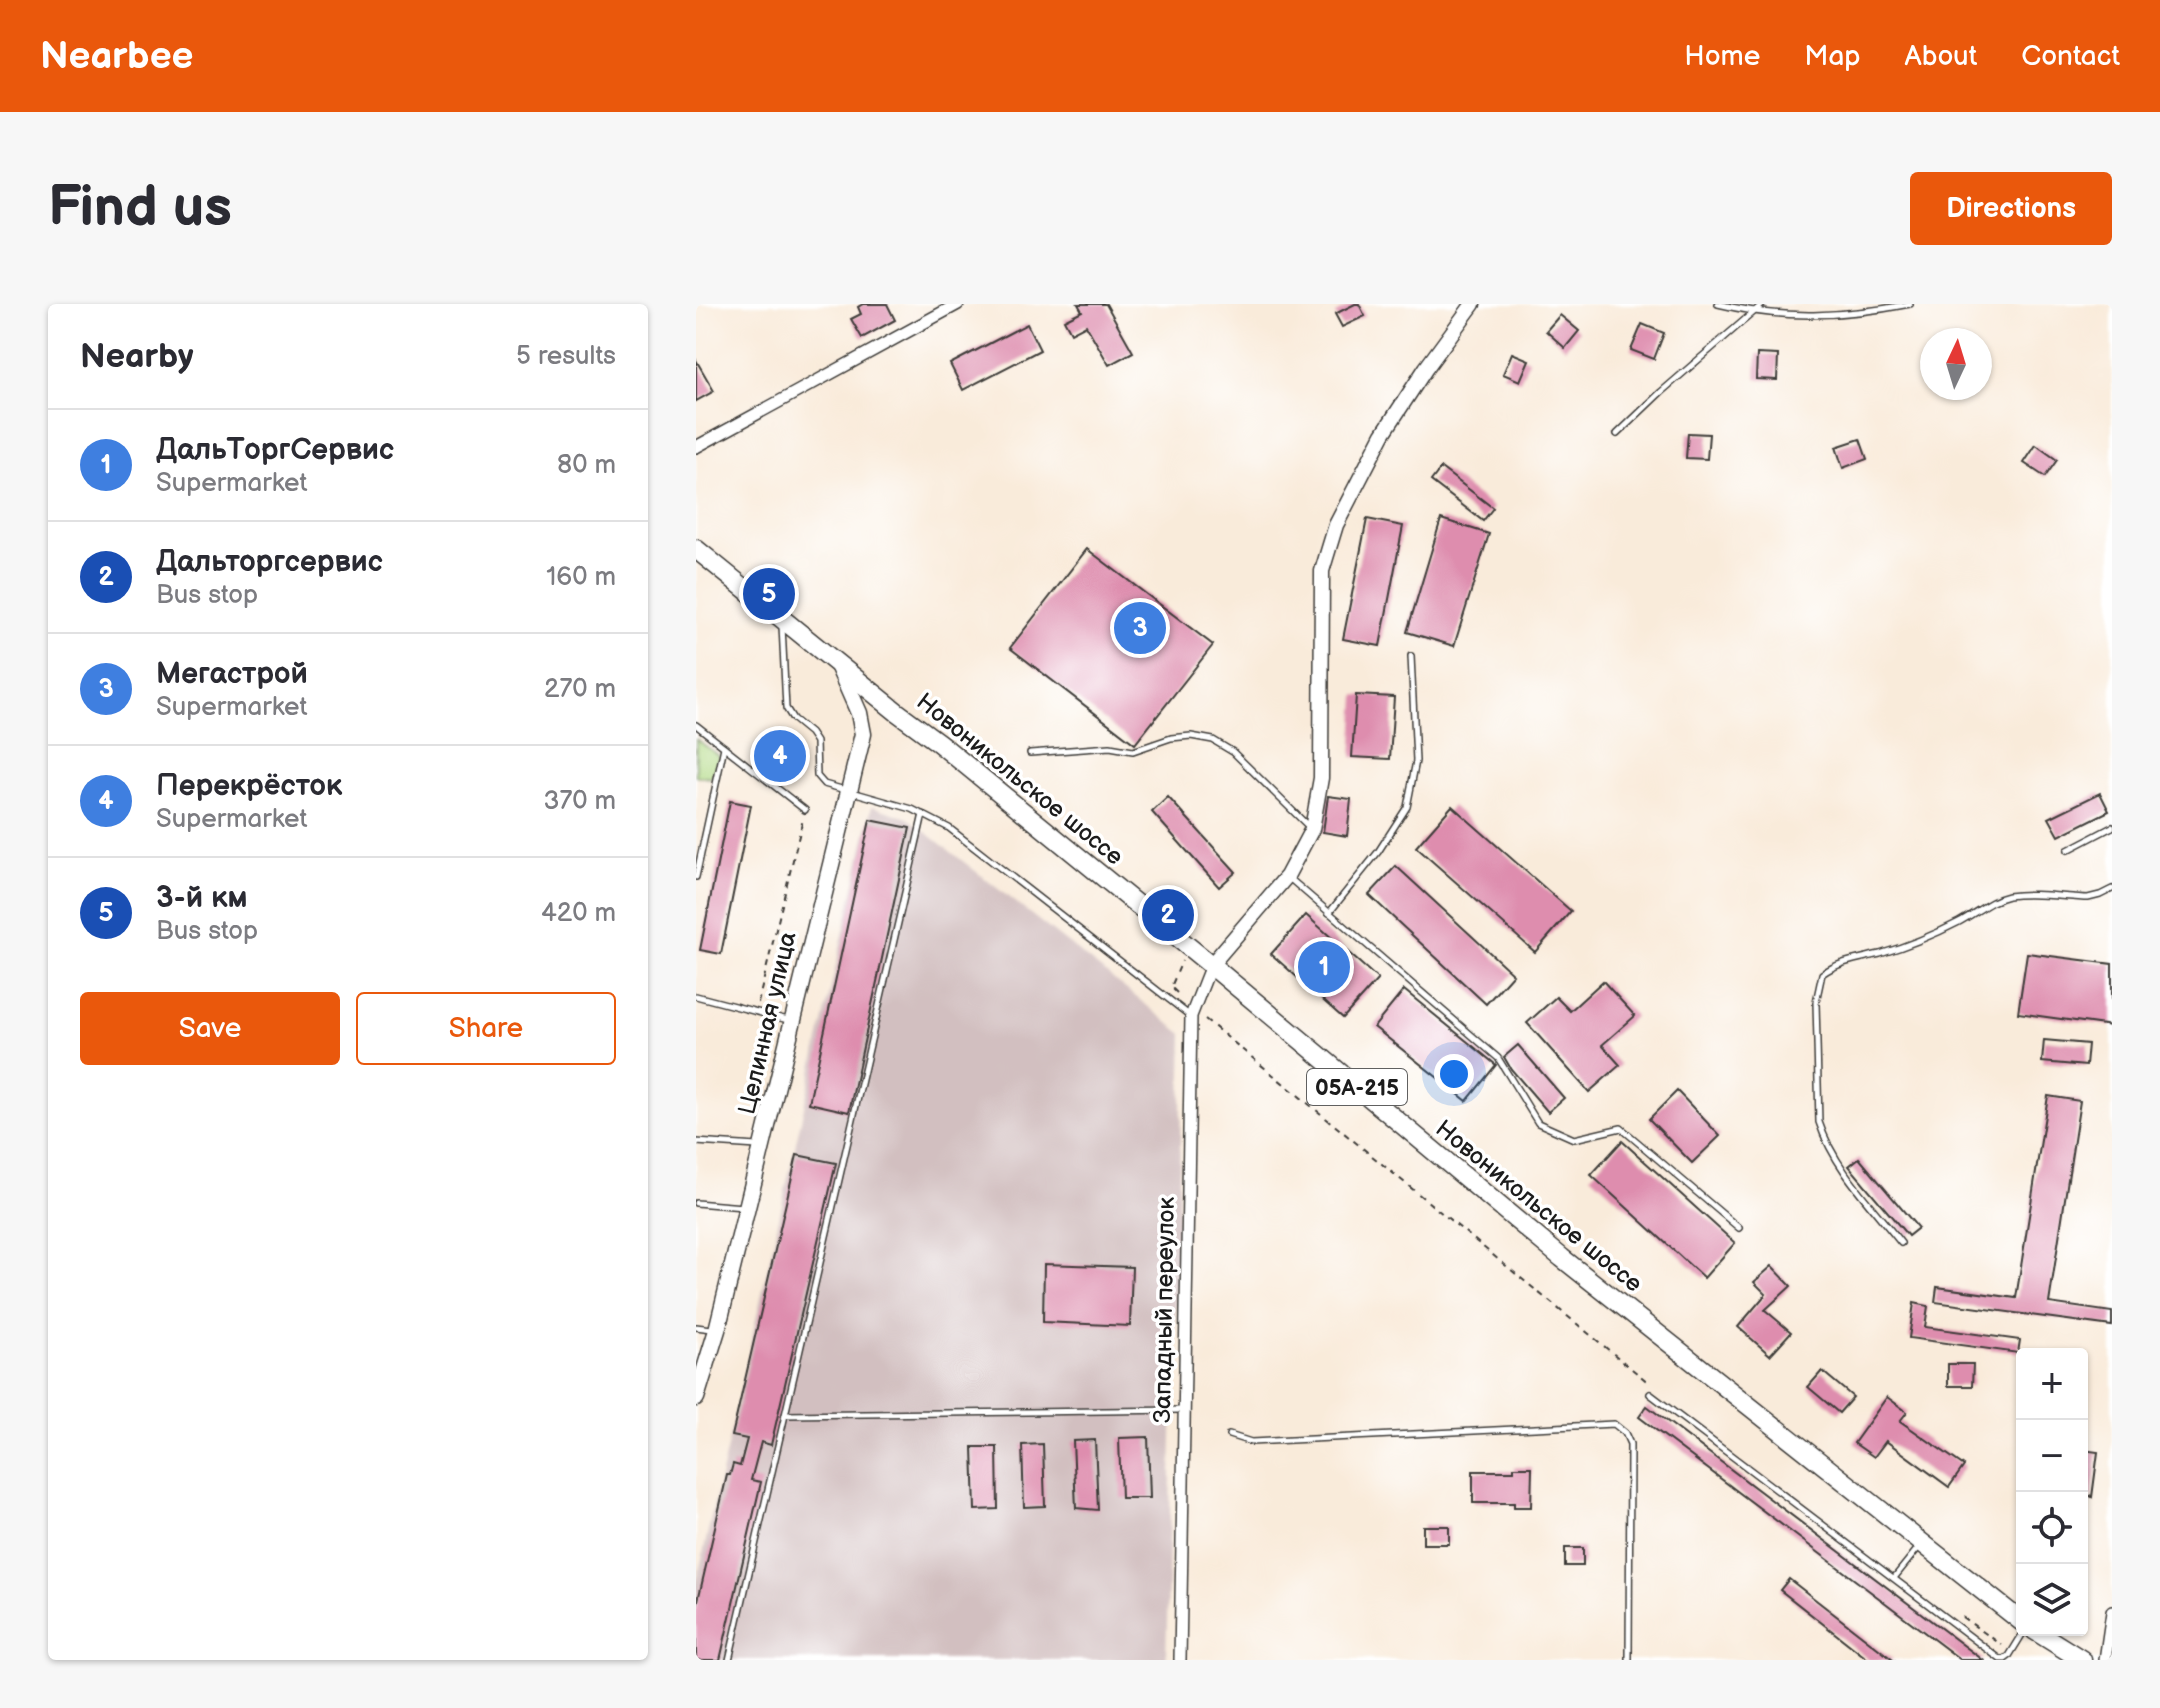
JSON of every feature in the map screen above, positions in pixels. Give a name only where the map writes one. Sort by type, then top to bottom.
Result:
[{"type":"highway","name":"Новоникольское шоссе","points":[[696,549],[1211,965],[1562,1258],[2016,1617]]},
{"type":"highway","points":[[2044,1636],[2081,1659]]},
{"type":"main road","name":"Целинная улица","points":[[696,1398],[700,1374],[717,1330],[863,734],[859,713],[837,662]]},
{"type":"street","points":[[696,447],[958,304]]},
{"type":"street","points":[[1211,965],[1287,876],[1312,829],[1321,778],[1322,571],[1336,525],[1383,434],[1473,304]]},
{"type":"street","name":"Западный переулок","points":[[1180,1660],[1192,1012],[1211,965]]},
{"type":"street","points":[[2105,1660],[2112,1612]]},
{"type":"lane","points":[[1718,304],[1752,312],[1795,315],[1868,312],[1910,304]]},
{"type":"lane","points":[[1617,434],[1763,304]]},
{"type":"lane","points":[[781,617],[786,708],[816,742],[817,776],[824,784],[885,800],[923,814],[949,828],[1192,1012]]},
{"type":"lane","points":[[1329,913],[1378,852],[1407,807],[1416,761],[1411,656]]},
{"type":"lane","points":[[696,725],[805,810]]},
{"type":"lane","points":[[1030,753],[1110,747],[1133,751],[1171,738],[1191,736],[1213,740],[1233,752],[1312,829]]},
{"type":"lane","points":[[696,877],[724,747]]},
{"type":"lane","points":[[729,1660],[923,814]]},
{"type":"lane","points":[[2068,850],[2112,827]]},
{"type":"lane","points":[[1287,876],[1498,1058],[1538,1123],[1574,1139],[1621,1128],[1739,1228]]},
{"type":"lane","points":[[1901,1243],[1847,1174],[1825,1141],[1819,1122],[1816,1002],[1822,974],[1848,960],[1923,939],[2006,897],[2088,898],[2112,889]]},
{"type":"lane","points":[[696,996],[791,1021]]},
{"type":"lane","points":[[696,1142],[762,1147]]},
{"type":"lane","points":[[696,1203],[747,1208]]},
{"type":"lane","points":[[696,1327],[717,1330]]},
{"type":"lane","points":[[1650,1394],[2000,1659],[2005,1659],[2021,1636]]},
{"type":"lane","points":[[785,1415],[1184,1410]]},
{"type":"lane","points":[[1229,1435],[1251,1442],[1614,1424],[1625,1433],[1630,1444],[1629,1660]]},
{"type":"lane","points":[[1894,1578],[1923,1544]]},
{"type":"path","points":[[756,1012],[805,810]]},
{"type":"path","points":[[1171,987],[1192,1012],[1341,1129],[1648,1383]]},
{"type":"path","points":[[1953,1610],[2011,1652]]},
{"type":"shaded area","points":[[872,806],[908,818],[1183,1034],[1166,1660],[696,1660],[696,1585]]},
{"type":"green space","points":[[696,739],[719,756],[712,778],[696,776]]},
{"type":"building","points":[[863,304],[887,304],[895,320],[862,338],[851,319],[861,314],[858,307]]},
{"type":"building","points":[[1078,304],[1106,304],[1133,352],[1109,365],[1086,325],[1071,333],[1064,320],[1082,311]]},
{"type":"building","points":[[1359,304],[1365,316],[1342,327],[1335,314]]},
{"type":"building","points":[[1560,315],[1579,331],[1565,348],[1546,331]]},
{"type":"building","points":[[1027,324],[1040,350],[963,390],[950,364]]},
{"type":"building","points":[[1642,324],[1664,333],[1654,359],[1631,350]]},
{"type":"building","points":[[1512,353],[1529,360],[1520,381],[1503,374]]},
{"type":"building","points":[[1757,354],[1778,355],[1777,380],[1756,379]]},
{"type":"building","points":[[696,360],[714,391],[696,401]]},
{"type":"building","points":[[1688,433],[1709,434],[1707,459],[1686,458]]},
{"type":"building","points":[[1860,439],[1867,459],[1843,468],[1836,447]]},
{"type":"building","points":[[2036,445],[2057,460],[2045,477],[2024,463]]},
{"type":"building","points":[[1441,468],[1493,508],[1483,521],[1431,481]]},
{"type":"building","points":[[1367,519],[1403,526],[1380,646],[1343,639]]},
{"type":"building","points":[[1441,519],[1489,534],[1454,646],[1407,632]]},
{"type":"building","points":[[1087,549],[1213,645],[1135,744],[1010,648]]},
{"type":"building","points":[[1356,695],[1394,697],[1390,759],[1352,757]]},
{"type":"building","points":[[775,738],[799,758],[786,774],[761,754]]},
{"type":"building","points":[[2100,793],[2109,811],[2059,836],[2049,818]]},
{"type":"building","points":[[1328,796],[1351,799],[1347,836],[1323,832]]},
{"type":"building","points":[[1168,797],[1236,872],[1219,887],[1152,812]]},
{"type":"building","points":[[730,801],[751,805],[721,954],[700,950]]},
{"type":"building","points":[[1452,806],[1571,911],[1535,952],[1416,847]]},
{"type":"building","points":[[870,820],[910,828],[849,1112],[809,1103]]},
{"type":"building","points":[[1396,866],[1513,974],[1486,1004],[1369,895]]},
{"type":"building","points":[[1306,915],[1378,979],[1343,1018],[1271,954]]},
{"type":"building","points":[[2027,953],[2112,964],[2112,1026],[2018,1013]]},
{"type":"building","points":[[1603,981],[1635,1016],[1602,1045],[1620,1065],[1589,1092],[1527,1023],[1556,997],[1570,1011]]},
{"type":"building","points":[[1404,990],[1496,1065],[1467,1101],[1374,1027]]},
{"type":"building","points":[[2044,1040],[2088,1044],[2086,1066],[2042,1062]]},
{"type":"building","points":[[1518,1045],[1564,1098],[1548,1112],[1504,1057]]},
{"type":"building","points":[[1677,1091],[1720,1136],[1692,1163],[1649,1119]]},
{"type":"building","points":[[2048,1096],[2080,1101],[2049,1303],[2112,1312],[2112,1326],[1935,1302],[1937,1287],[2016,1298]]},
{"type":"building","points":[[1622,1141],[1735,1243],[1704,1278],[1591,1175]]},
{"type":"building","points":[[797,1155],[836,1163],[771,1445],[761,1442],[751,1480],[761,1482],[720,1660],[696,1660],[696,1609],[727,1475],[730,1475],[733,1464],[740,1466],[747,1439],[732,1436]]},
{"type":"building","points":[[1859,1158],[1918,1228],[1908,1236],[1849,1166]]},
{"type":"building","points":[[1044,1264],[1132,1267],[1130,1326],[1043,1322]]},
{"type":"building","points":[[1772,1266],[1791,1286],[1765,1310],[1791,1332],[1770,1355],[1738,1327],[1766,1294],[1754,1282]]},
{"type":"building","points":[[1914,1303],[1928,1306],[1925,1327],[2020,1340],[2016,1353],[1909,1338]]},
{"type":"building","points":[[1948,1364],[1973,1364],[1972,1386],[1948,1386]]},
{"type":"building","points":[[1822,1371],[1853,1397],[1839,1413],[1808,1387]]},
{"type":"building","points":[[1887,1397],[1907,1412],[1900,1421],[1964,1466],[1949,1487],[1886,1441],[1874,1457],[1854,1443]]},
{"type":"building","points":[[1647,1406],[1983,1660],[1961,1660],[1639,1417]]},
{"type":"building","points":[[1148,1437],[1150,1498],[1121,1498],[1119,1438]]},
{"type":"building","points":[[1095,1440],[1098,1510],[1076,1508],[1073,1441]]},
{"type":"building","points":[[1043,1444],[1045,1506],[1024,1507],[1022,1445]]},
{"type":"building","points":[[973,1447],[997,1447],[998,1509],[975,1510]]},
{"type":"building","points":[[2088,1451],[2098,1452],[2092,1497],[2088,1495]]},
{"type":"building","points":[[1514,1467],[1532,1467],[1531,1507],[1514,1507],[1514,1503],[1473,1503],[1473,1471],[1514,1471]]},
{"type":"building","points":[[1423,1526],[1449,1526],[1449,1544],[1423,1544]]},
{"type":"building","points":[[1565,1548],[1583,1548],[1583,1566],[1565,1566]]},
{"type":"building","points":[[1789,1579],[1893,1660],[1869,1660],[1780,1590]]},
{"type":"place","name":"3-й км","points":[[769,594]]},
{"type":"place","name":"Мегастрой","points":[[1140,628]]},
{"type":"place","name":"Перекрёсток","points":[[780,756]]},
{"type":"place","name":"Дальторгсервис","points":[[1168,915]]},
{"type":"place","name":"ДальТоргСервис","points":[[1324,967]]}]
